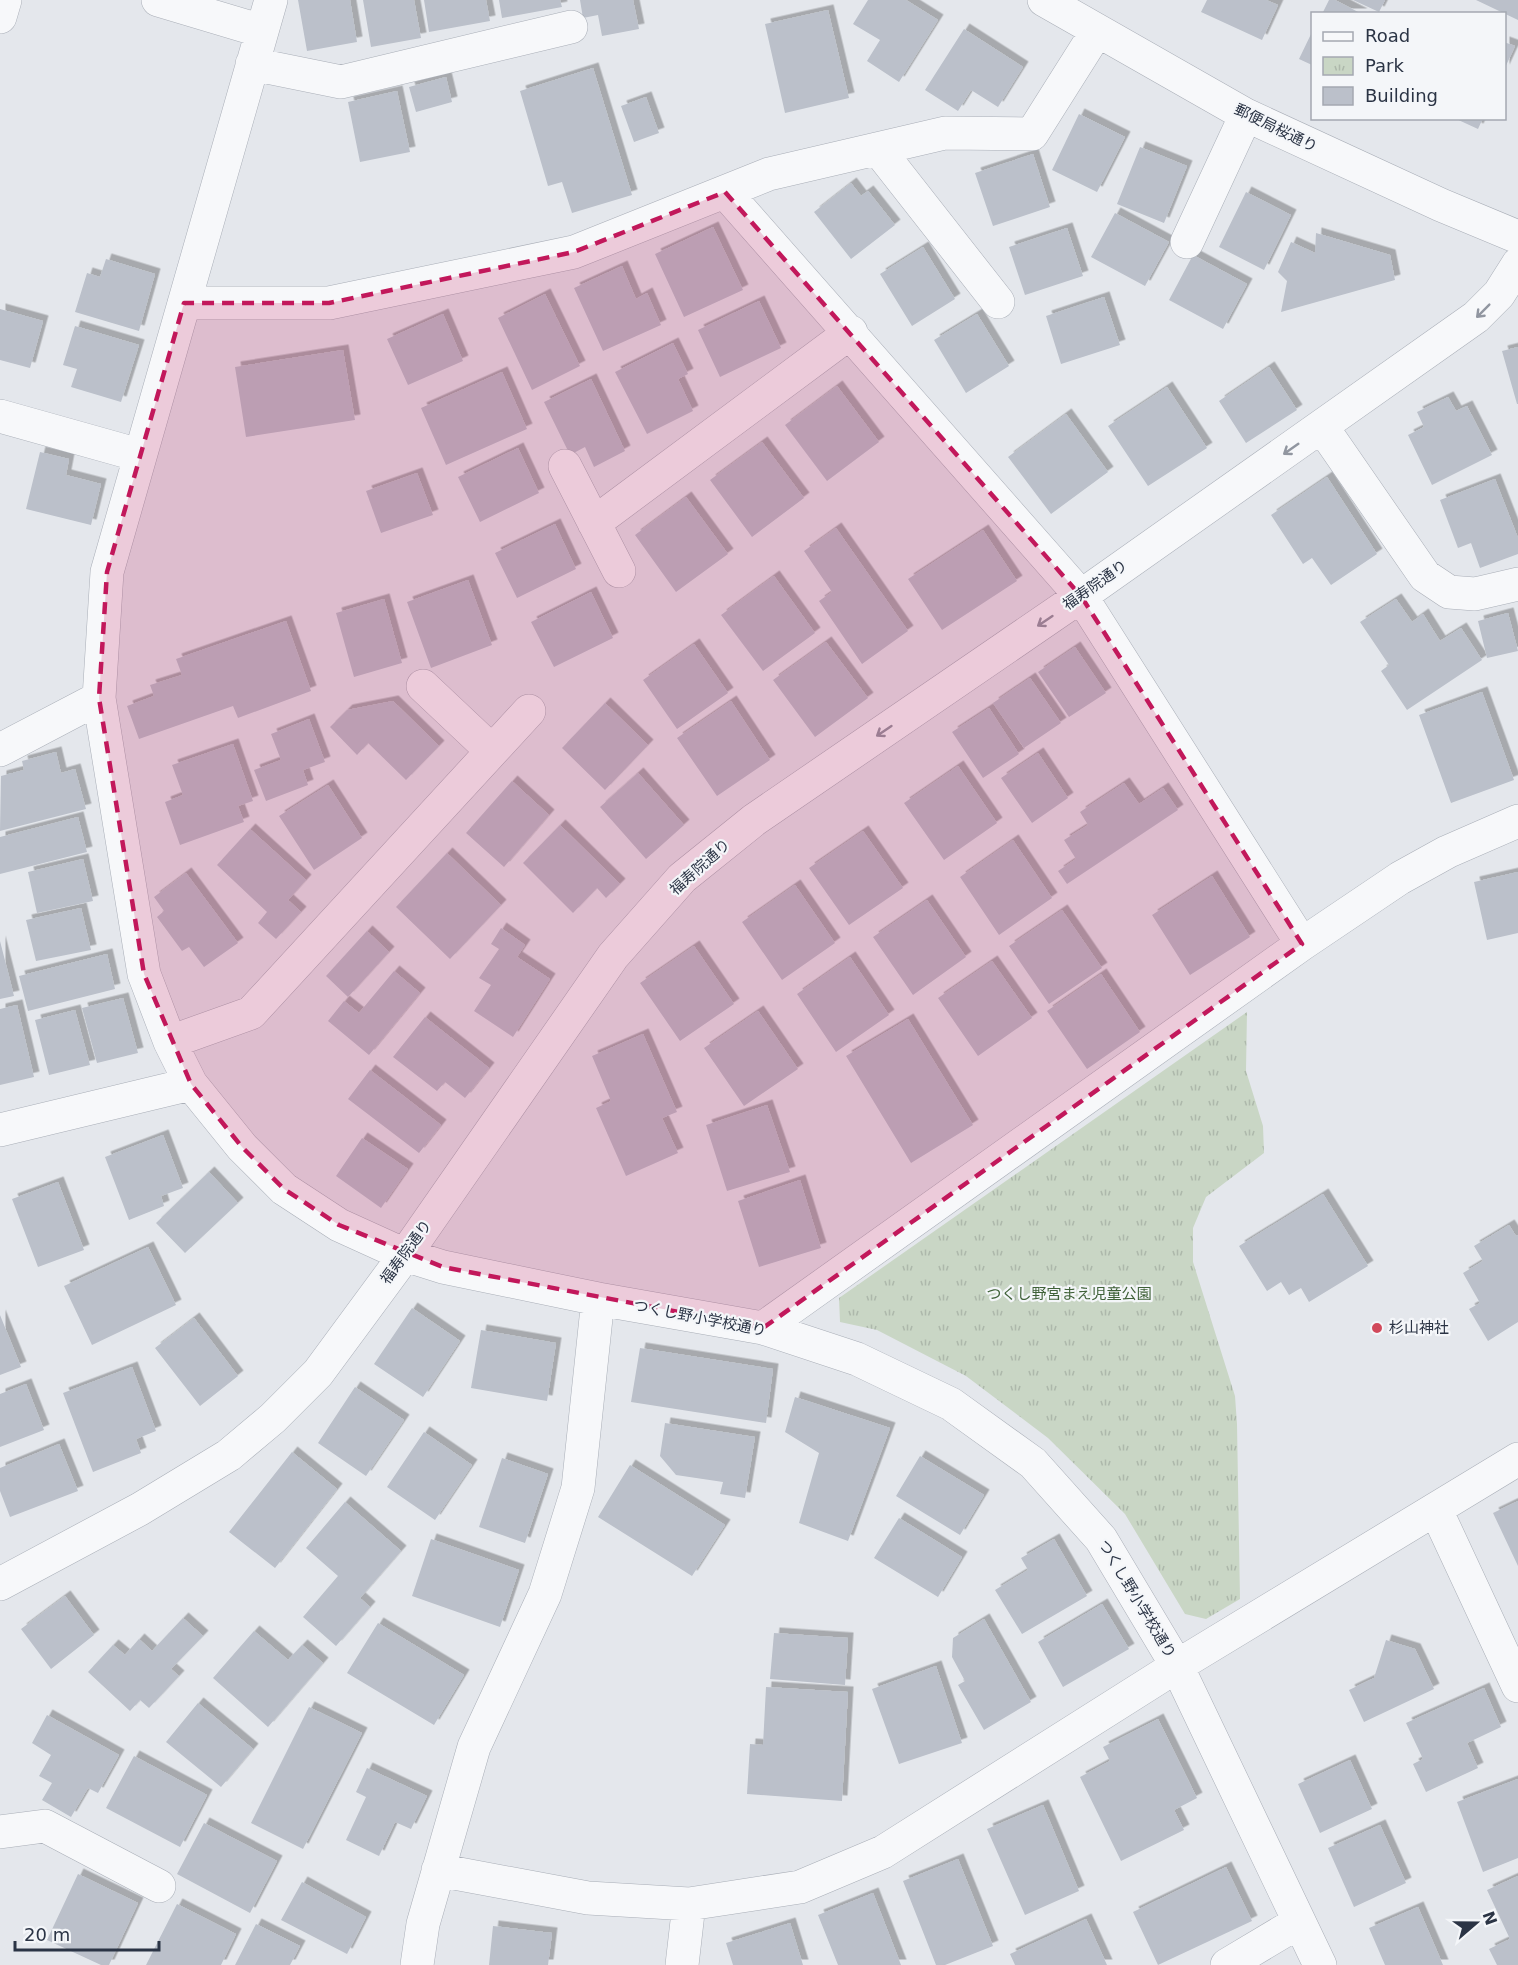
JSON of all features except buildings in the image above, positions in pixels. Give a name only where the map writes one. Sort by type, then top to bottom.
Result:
[{"type":"street","points":[[0,17],[5,0]]},
{"type":"street","points":[[158,0],[262,31]]},
{"type":"street","name":"つくし野小学校通り","points":[[271,0],[107,572],[99,698],[144,974],[170,1042],[190,1084],[242,1147],[284,1189],[339,1225],[405,1255],[442,1267],[598,1299],[763,1328],[857,1359],[951,1404],[1033,1463],[1101,1539],[1177,1666],[1320,1965]]},
{"type":"street","name":"郵便局桜通り","points":[[1044,0],[1246,115],[1441,205],[1518,237]]},
{"type":"street","points":[[252,64],[340,82],[572,27]]},
{"type":"street","points":[[184,303],[329,303],[574,252],[769,174],[945,133],[1032,134],[1097,31]]},
{"type":"street","points":[[1187,242],[1246,115]]},
{"type":"street","points":[[878,149],[998,302]]},
{"type":"street","points":[[725,192],[851,332],[1081,596],[1302,944]]},
{"type":"street","name":"福寿院通り","points":[[0,1584],[140,1509],[230,1455],[273,1418],[318,1372],[405,1255],[613,956],[682,878],[754,820],[1081,596],[1476,317],[1499,294],[1518,264]]},
{"type":"street","points":[[594,523],[851,332]]},
{"type":"street","points":[[0,416],[140,455]]},
{"type":"street","points":[[1322,427],[1425,576],[1449,592],[1475,594],[1518,584]]},
{"type":"street","points":[[565,466],[619,571]]},
{"type":"street","points":[[423,686],[492,752]]},
{"type":"street","points":[[0,750],[99,698]]},
{"type":"street","points":[[170,1042],[250,1012],[529,711]]},
{"type":"street","points":[[763,1328],[1302,944],[1400,878],[1448,852],[1518,821]]},
{"type":"street","points":[[0,1130],[190,1084]]},
{"type":"street","points":[[417,1965],[423,1924],[474,1747],[545,1594],[578,1488],[598,1299]]},
{"type":"street","points":[[438,1870],[588,1898],[689,1904],[800,1887],[883,1852],[1177,1666],[1518,1459]]},
{"type":"street","points":[[1436,1510],[1518,1686]]},
{"type":"street","points":[[0,1832],[45,1826],[159,1886]]},
{"type":"street","points":[[682,1965],[689,1904]]},
{"type":"street","points":[[1227,1965],[1299,1922]]},
{"type":"highlighted area","points":[[725,192],[1081,596],[1302,944],[763,1328],[443,1267],[339,1225],[284,1189],[242,1147],[191,1084],[144,974],[99,698],[107,572],[184,303],[329,303],[574,252]]},
{"type":"green space","name":"つくし野宮まえ児童公園","points":[[1247,1012],[1246,1071],[1263,1126],[1264,1153],[1206,1197],[1193,1228],[1193,1262],[1235,1396],[1237,1424],[1240,1599],[1206,1619],[1185,1614],[1125,1514],[1048,1438],[966,1376],[877,1330],[840,1322],[839,1298]]},
{"type":"place","name":"杉山神社","points":[[1377,1328]]}]
